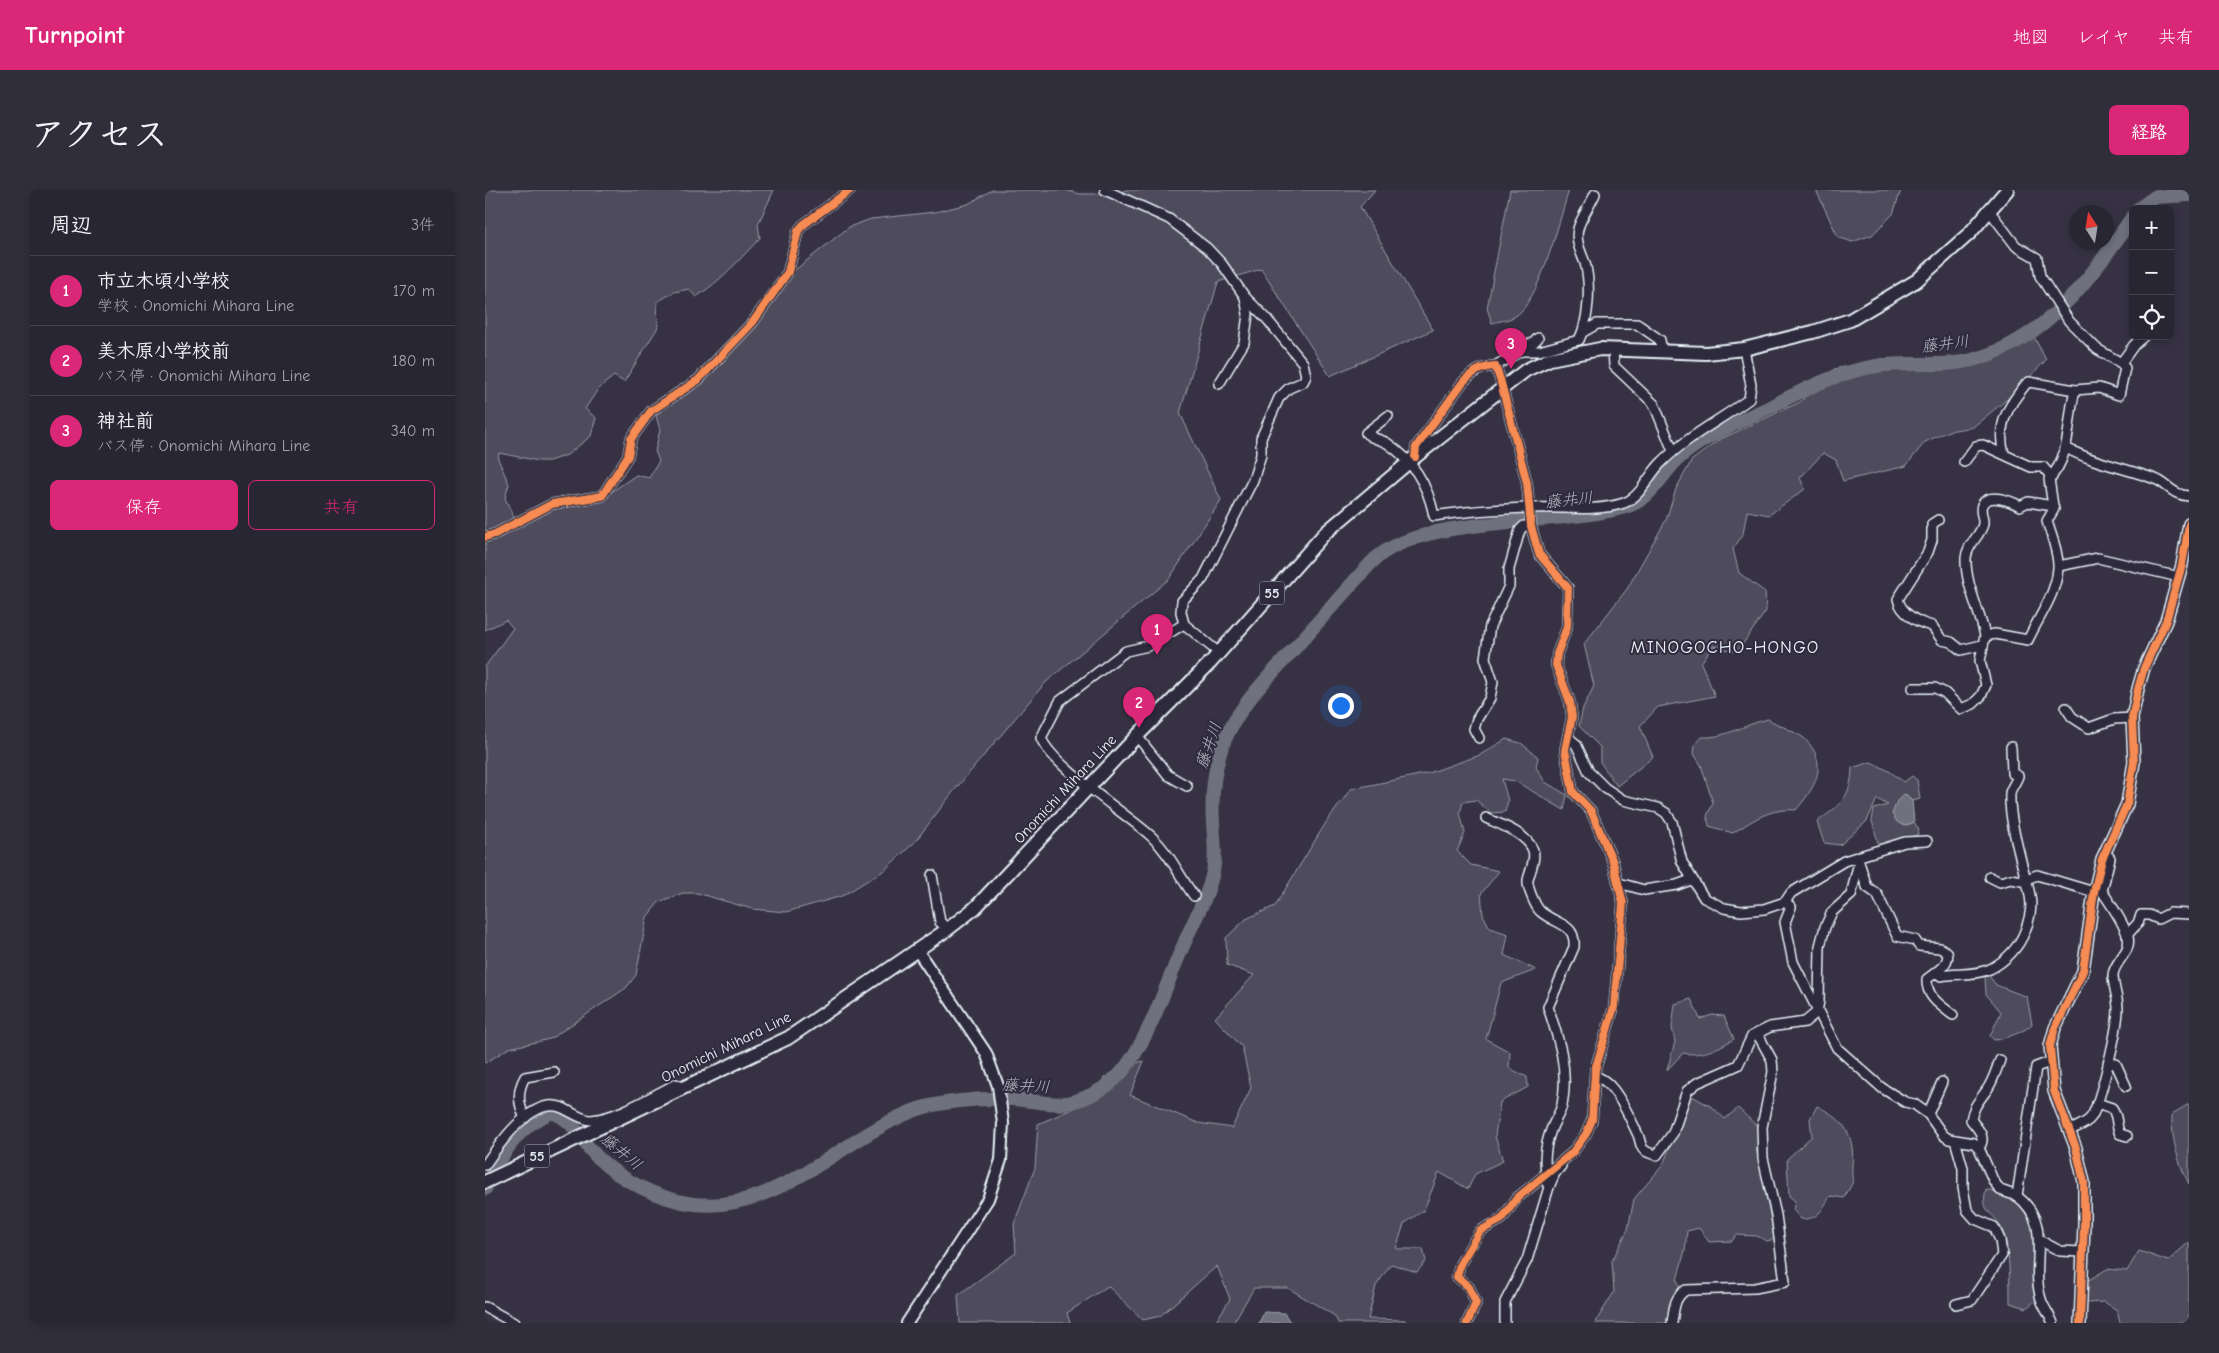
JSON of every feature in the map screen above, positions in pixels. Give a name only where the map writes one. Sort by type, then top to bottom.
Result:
[{"type":"main road","name":"Onomichi Mihara Line","points":[[485,1182],[788,1038],[948,929],[975,908],[1137,736],[1219,654],[1325,533],[1502,386],[1526,370],[1549,359],[1576,352],[1613,350],[1706,353],[1744,348],[1813,332],[1850,320],[1916,281],[1970,233],[1988,209],[2007,190]]},
{"type":"street","points":[[485,537],[495,534],[552,504],[601,496],[628,456],[631,439],[651,411],[698,380],[753,322],[788,272],[799,231],[803,225],[850,190]]},
{"type":"street","points":[[1105,190],[1169,219],[1199,242],[1222,264],[1245,297],[1267,318],[1303,363],[1306,376],[1303,382],[1289,388],[1279,398],[1261,438],[1261,455],[1253,480],[1203,579],[1182,601],[1181,612],[1184,624],[1219,654]]},
{"type":"street","points":[[1412,459],[1415,447],[1471,373],[1485,366],[1495,366],[1521,350],[1539,352],[1579,340],[1583,332],[1588,296],[1585,265],[1577,242],[1578,228],[1595,194]]},
{"type":"street","points":[[1988,209],[2016,246],[2037,258],[2040,276],[2069,321],[2097,349],[2121,363],[2125,368],[2119,395],[2099,388],[2075,390],[2029,382],[2026,384],[2011,401],[2004,418],[2000,439],[2004,454]]},
{"type":"street","points":[[1219,384],[1244,343],[1248,314],[1245,297]]},
{"type":"street","points":[[1583,332],[1597,324],[1637,324],[1660,340],[1661,352]]},
{"type":"street","points":[[1467,1323],[1476,1303],[1469,1287],[1457,1276],[1459,1264],[1480,1231],[1502,1219],[1517,1198],[1577,1147],[1592,1120],[1595,1070],[1614,1007],[1623,922],[1623,903],[1613,862],[1591,811],[1573,792],[1565,750],[1572,717],[1570,702],[1556,665],[1557,654],[1567,627],[1568,588],[1539,554],[1531,526],[1527,483],[1495,366],[1497,358],[1504,353],[1533,343],[1538,338]]},
{"type":"street","points":[[2121,363],[2140,340]]},
{"type":"street","points":[[1388,416],[1366,433],[1412,459],[1430,495],[1434,516],[1473,510],[1530,508],[1600,509],[1625,502],[1639,495],[1649,475],[1687,438],[1749,400],[1751,385],[1744,348]]},
{"type":"street","points":[[1613,350],[1613,366],[1654,404],[1673,451]]},
{"type":"street","points":[[1938,520],[1932,524],[1932,540],[1928,552],[1898,599],[1899,605],[1919,623],[1932,626],[1942,640],[1951,642],[1961,650],[1995,634],[2028,640],[2039,616],[2048,606],[2059,566],[2047,521],[2054,510],[2049,479],[2066,448],[2070,410],[2075,390]]},
{"type":"street","points":[[1964,462],[1976,446],[1983,445],[2031,467],[2043,467],[2052,476]]},
{"type":"street","points":[[2066,448],[2083,457],[2157,480],[2171,492],[2189,496]]},
{"type":"street","points":[[1913,688],[1935,688],[1945,693],[1961,709],[1973,704],[1986,685],[1980,661],[1983,641],[1980,612],[1971,589],[1966,558],[1970,545],[1983,523],[1981,508],[1983,503],[1989,499],[1996,499],[2010,500],[2021,506],[2028,502],[2053,506]]},
{"type":"street","points":[[2079,1323],[2083,1252],[2083,1182],[2070,1130],[2054,1091],[2050,1046],[2055,1028],[2083,971],[2094,892],[2105,853],[2127,804],[2134,762],[2132,718],[2144,668],[2166,621],[2179,577],[2189,524]]},
{"type":"street","points":[[1479,738],[1475,729],[1477,719],[1490,698],[1493,682],[1485,658],[1489,626],[1509,586],[1509,569],[1520,530],[1524,526],[1531,526]]},
{"type":"street","points":[[2059,566],[2098,558],[2179,577]]},
{"type":"street","points":[[1184,624],[1148,646],[1126,651],[1060,701],[1041,738],[1045,748],[1089,788],[1122,812],[1172,858],[1194,896]]},
{"type":"street","points":[[2066,708],[2072,717],[2089,728],[2114,719],[2132,718]]},
{"type":"street","points":[[1137,736],[1168,774],[1187,786]]},
{"type":"street","points":[[1569,738],[1576,744],[1589,772],[1605,788],[1623,800],[1658,808],[1665,813],[1671,822],[1687,881],[1704,898],[1724,908],[1741,911],[1764,909],[1785,902],[1791,893],[1821,873],[1905,842],[1927,841]]},
{"type":"street","points":[[1936,972],[1941,976],[1961,975],[1989,969],[2019,947],[2033,908],[2028,878],[2021,862],[2012,812],[2010,792],[2018,776],[2012,773],[2011,747]]},
{"type":"street","points":[[1486,818],[1523,837],[1533,850],[1533,862],[1527,882],[1536,906],[1540,911],[1572,930],[1575,938],[1574,947],[1548,1006],[1560,1043],[1565,1069],[1562,1107],[1551,1130],[1544,1154],[1545,1174],[1549,1187]]},
{"type":"street","points":[[2070,1130],[2086,1123],[2097,1103],[2108,1063],[2118,1009],[2113,973],[2128,947],[2127,935],[2117,914],[2102,891],[2110,858],[2105,853]]},
{"type":"street","points":[[1596,1076],[1603,1078],[1610,1084],[1634,1127],[1642,1149],[1650,1154],[1657,1155],[1673,1133],[1687,1091],[1697,1082],[1738,1065],[1752,1036],[1757,1033],[1770,1027],[1805,1022],[1817,1012],[1820,946],[1825,927],[1832,912],[1851,895],[1858,859]]},
{"type":"street","points":[[1858,859],[1867,888],[1877,894],[1897,936],[1915,940],[1919,946],[1940,948],[1947,952],[1949,957],[1947,962],[1927,979],[1926,987],[1931,998],[1953,1015]]},
{"type":"street","points":[[1682,862],[1704,898]]},
{"type":"street","points":[[1989,877],[2000,882],[2011,879],[2022,881],[2037,875],[2094,892]]},
{"type":"street","points":[[931,876],[940,922],[948,929]]},
{"type":"street","points":[[1619,883],[1644,890],[1677,885],[1687,881]]},
{"type":"street","points":[[1785,902],[1791,907],[1785,922],[1793,962],[1837,1048],[1882,1088],[1929,1114],[1943,1135],[1955,1140],[1974,1143],[1979,1148],[1999,1190],[2017,1196],[2029,1205],[2037,1218],[2039,1240],[2038,1280],[2042,1302],[2053,1323]]},
{"type":"street","points":[[2127,935],[2138,923],[2141,914],[2149,914],[2159,919],[2170,913],[2189,914]]},
{"type":"street","points":[[907,1323],[988,1199],[1001,1160],[1003,1123],[998,1086],[986,1053],[917,950]]},
{"type":"street","points":[[1672,1323],[1675,1303],[1679,1294],[1686,1290],[1755,1288],[1785,1282],[1776,1215],[1763,1158],[1762,1127],[1773,1072],[1772,1060],[1757,1033]]},
{"type":"street","points":[[1979,1148],[1983,1143],[1982,1135],[1971,1120],[1972,1112],[1979,1099],[1987,1090],[2000,1060]]},
{"type":"street","points":[[2017,1196],[2036,1067],[2050,1062]]},
{"type":"street","points":[[2108,1063],[2116,1064],[2126,1086]]},
{"type":"street","points":[[525,1118],[518,1098],[520,1085],[525,1077],[554,1072]]},
{"type":"street","points":[[1929,1114],[1942,1082]]},
{"type":"street","points":[[485,1165],[503,1138],[525,1118],[549,1105],[558,1106],[589,1120],[607,1117],[676,1084],[683,1088]]},
{"type":"street","points":[[2097,1103],[2113,1108],[2119,1121],[2117,1129],[2120,1134],[2127,1136]]},
{"type":"street","points":[[1955,1140],[1963,1168],[1963,1188],[1967,1210],[1975,1219],[1994,1226],[2000,1240],[2002,1255],[1972,1300],[1956,1304]]},
{"type":"street","points":[[1505,1323],[1505,1302],[1527,1260],[1549,1187],[1555,1173],[1566,1160],[1565,1158]]},
{"type":"street","points":[[2039,1240],[2060,1251],[2083,1252]]},
{"type":"street","points":[[485,1307],[514,1323]]},
{"type":"shaded area","points":[[485,190],[774,190],[758,224],[760,238],[730,269],[696,297],[689,289],[674,292],[657,302],[658,327],[624,382],[614,376],[598,389],[585,409],[596,418],[591,436],[567,455],[549,461],[539,461],[499,453],[498,459],[509,484],[505,498],[515,520],[485,535]]},
{"type":"shaded area","points":[[992,190],[1065,190],[1080,194],[1116,194],[1126,190],[1375,190],[1360,207],[1433,330],[1330,376],[1261,269],[1218,282],[1180,413],[1221,500],[1169,579],[1045,683],[953,792],[914,843],[883,871],[842,896],[786,912],[752,909],[697,893],[683,893],[659,902],[647,917],[636,975],[626,988],[550,1039],[509,1048],[485,1063],[485,667],[513,628],[506,620],[485,630],[485,542],[556,506],[601,499],[636,475],[649,478],[659,461],[655,451],[660,430],[655,412],[701,383],[749,331],[795,270],[849,227],[871,219],[935,212],[968,204]]},
{"type":"shaded area","points":[[1510,190],[1569,190],[1554,239],[1532,296],[1523,309],[1514,317],[1492,323],[1487,308]]},
{"type":"shaded area","points":[[1816,190],[1901,190],[1893,214],[1872,235],[1852,242],[1838,237]]},
{"type":"shaded area","points":[[2032,333],[2046,360],[2011,396],[1973,427],[1949,431],[1925,442],[1906,466],[1843,481],[1836,460],[1823,453],[1800,478],[1805,489],[1769,515],[1747,511],[1743,534],[1733,549],[1739,573],[1765,592],[1766,611],[1737,652],[1713,646],[1701,663],[1715,696],[1658,707],[1640,726],[1653,757],[1617,786],[1600,762],[1600,747],[1579,726],[1583,708],[1594,686],[1584,644],[1627,589],[1666,520],[1676,489],[1692,460],[1719,440],[1800,402],[1834,369],[1880,359],[1995,357]]},
{"type":"shaded area","points":[[1768,719],[1802,737],[1813,748],[1818,767],[1814,784],[1796,810],[1770,813],[1733,833],[1709,826],[1707,816],[1713,803],[1701,765],[1694,754],[1695,744],[1701,737],[1726,734]]},
{"type":"shaded area","points":[[1506,739],[1521,743],[1538,757],[1536,767],[1545,782],[1567,795],[1564,810],[1515,781],[1502,779],[1508,801],[1505,812],[1491,813],[1476,800],[1463,802],[1460,813],[1465,833],[1457,851],[1471,865],[1499,871],[1481,894],[1483,915],[1490,928],[1508,934],[1504,955],[1536,970],[1501,983],[1486,1039],[1510,1052],[1509,1068],[1527,1077],[1528,1087],[1500,1102],[1495,1136],[1503,1161],[1475,1174],[1468,1189],[1439,1172],[1424,1210],[1404,1224],[1396,1249],[1423,1249],[1426,1261],[1417,1272],[1391,1264],[1376,1286],[1368,1319],[1405,1320],[1406,1323],[1338,1323],[1335,1316],[1288,1288],[1254,1288],[1233,1323],[1215,1323],[1230,1299],[1217,1266],[1160,1316],[1143,1320],[1108,1286],[1067,1313],[1070,1323],[960,1323],[958,1295],[1016,1253],[1014,1224],[1035,1168],[1038,1124],[1086,1103],[1104,1078],[1122,1066],[1144,1061],[1130,1095],[1198,1123],[1232,1128],[1251,1088],[1242,1047],[1215,1018],[1254,975],[1227,965],[1226,938],[1246,919],[1275,906],[1327,821],[1351,789],[1429,773],[1480,755]]},
{"type":"shaded area","points":[[1871,762],[1889,771],[1904,782],[1912,776],[1917,780],[1920,799],[1912,801],[1906,794],[1897,801],[1905,826],[1914,822],[1919,830],[1917,835],[1879,846],[1872,821],[1874,809],[1888,805],[1877,799],[1867,821],[1840,845],[1824,843],[1817,822],[1832,811],[1847,794],[1852,768]]},
{"type":"shaded area","points":[[1989,976],[1996,985],[2027,997],[2032,1024],[2029,1027],[2003,1038],[1994,1040],[1990,1036],[2001,1012],[1986,994],[1985,977]]},
{"type":"shaded area","points":[[1691,999],[1700,1019],[1712,1015],[1724,1016],[1734,1039],[1703,1053],[1683,1053],[1667,1070],[1675,1042],[1672,1028],[1675,1004]]},
{"type":"shaded area","points":[[1690,1095],[1712,1107],[1725,1119],[1738,1108],[1762,1131],[1756,1148],[1775,1239],[1767,1241],[1757,1236],[1736,1235],[1732,1241],[1709,1242],[1699,1228],[1687,1231],[1685,1250],[1677,1280],[1680,1286],[1673,1297],[1669,1323],[1595,1323],[1614,1292],[1612,1261],[1628,1229],[1634,1199],[1663,1165]]},
{"type":"shaded area","points":[[2189,1104],[2189,1184],[2176,1150],[2172,1114]]},
{"type":"shaded area","points":[[1817,1106],[1835,1117],[1848,1133],[1852,1151],[1853,1182],[1844,1198],[1830,1196],[1816,1216],[1801,1219],[1793,1210],[1795,1201],[1789,1196],[1787,1159],[1812,1136],[1810,1119]]},
{"type":"shaded area","points":[[1986,1189],[2017,1198],[2033,1220],[2038,1298],[2027,1308],[2010,1303],[2007,1245],[2002,1229],[1986,1208]]},
{"type":"shaded area","points":[[2189,1242],[2189,1323],[2120,1323],[2117,1310],[2104,1302],[2086,1303],[2087,1281],[2107,1269],[2127,1271],[2139,1251],[2168,1261]]},
{"type":"water","points":[[1904,794],[1912,801],[1914,822],[1905,826],[1897,822],[1892,814],[1897,801]]},
{"type":"water","points":[[1264,1312],[1284,1313],[1291,1323],[1259,1323]]},
{"type":"waterway","name":"藤井川","points":[[2144,205],[2155,197],[2189,195]]},
{"type":"waterway","name":"藤井川","points":[[485,1189],[511,1143],[529,1125],[552,1112],[565,1119],[607,1166],[629,1181],[641,1188],[678,1201],[710,1205],[741,1201],[770,1191],[798,1177],[880,1127],[919,1109],[945,1103],[987,1099],[1012,1099],[1061,1104],[1081,1099],[1098,1091],[1123,1071],[1143,1039],[1206,895],[1215,860],[1212,811],[1213,788],[1220,753],[1229,731],[1242,709],[1259,688],[1371,563],[1393,547],[1421,536],[1491,524],[1597,513],[1634,504],[1655,487],[1687,451],[1734,424],[1822,382],[1863,368],[1901,364],[1949,364],[1972,360],[1999,351],[2023,338],[2045,322],[2065,303],[2084,283],[2129,222]]},
{"type":"cycle path","points":[[485,537],[495,534],[552,504],[602,496],[628,456],[631,439],[651,411],[698,380],[753,322],[788,272],[798,231],[803,225],[850,190]]},
{"type":"cycle path","points":[[1415,457],[1416,447],[1463,382],[1477,371],[1495,366],[1527,483],[1531,526],[1539,554],[1568,588],[1567,627],[1557,654],[1556,665],[1570,702],[1572,717],[1565,750],[1573,792],[1591,811],[1613,862],[1623,903],[1614,1007],[1595,1070],[1592,1120],[1586,1134],[1572,1153],[1517,1198],[1502,1219],[1480,1231],[1460,1264],[1457,1277],[1469,1287],[1476,1303],[1467,1323]]},
{"type":"cycle path","points":[[2080,1323],[2084,1182],[2076,1148],[2054,1091],[2050,1046],[2055,1028],[2083,971],[2094,892],[2102,859],[2127,804],[2134,762],[2132,718],[2138,689],[2144,668],[2166,621],[2182,565],[2189,524]]},
{"type":"place","name":"神社前","points":[[1511,369]]},
{"type":"place","name":"市立木頃小学校","points":[[1157,655]]},
{"type":"place","name":"美木原小学校前","points":[[1139,728]]},
{"type":"district","name":"MINOGOCHO-HONGO","points":[[1725,647]]}]
